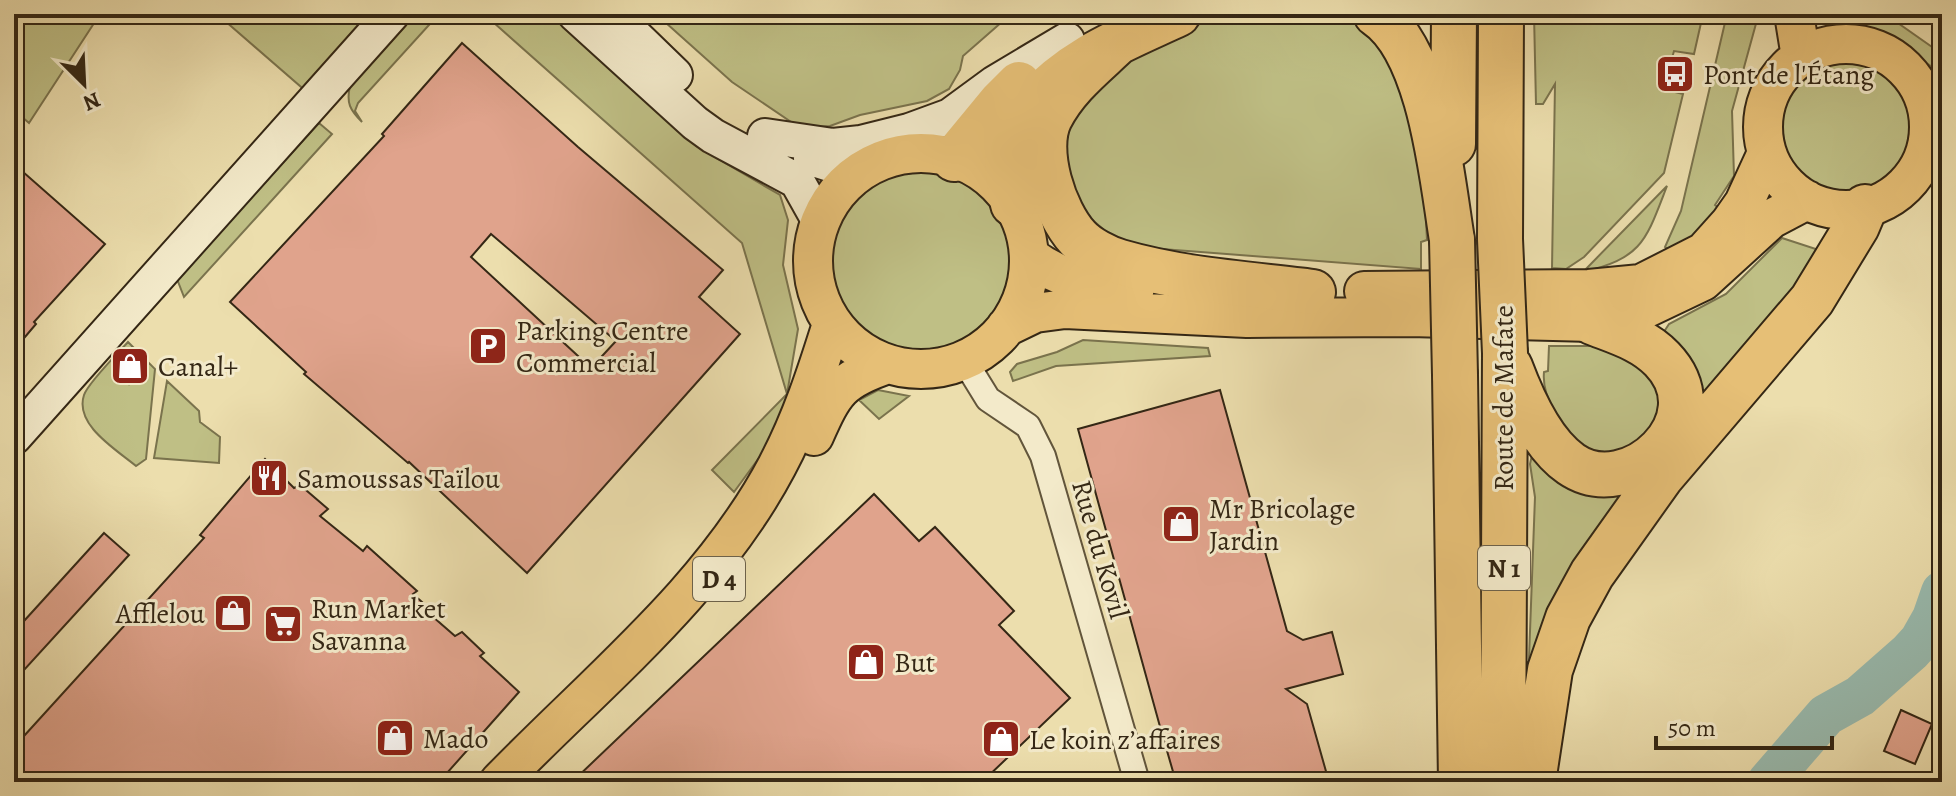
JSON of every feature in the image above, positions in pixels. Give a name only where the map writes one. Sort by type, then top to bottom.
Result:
[{"type":"highway","points":[[954,159],[1001,102],[1067,40],[1178,14]]},
{"type":"highway","points":[[1376,14],[1386,20],[1416,67],[1435,133],[1452,240]]},
{"type":"highway","name":"Route de Mafate","points":[[1454,14],[1452,240],[1461,782]]},
{"type":"highway","name":"Route de Mafate","points":[[1501,14],[1500,239],[1505,353],[1503,782]]},
{"type":"highway","points":[[1013,204],[1006,162],[1010,133],[1023,114],[1116,28]]},
{"type":"highway","points":[[1116,28],[1065,92],[1048,121],[1044,158],[1049,184],[1077,237],[1094,250],[1118,261],[1178,275],[1313,292]]},
{"type":"highway","points":[[1533,782],[1550,670],[1568,618],[1592,574],[1661,477],[1812,300],[1857,226],[1865,207]]},
{"type":"highway","points":[[1505,353],[1529,413],[1570,463],[1589,473],[1606,476],[1625,471],[1643,463],[1672,436],[1681,413],[1682,392],[1663,360],[1641,341],[1592,322]]},
{"type":"main road","points":[[1794,14],[1801,57]]},
{"type":"main road","points":[[1847,29],[1894,59],[1932,91],[1927,110],[1929,130],[1926,150],[1930,162],[1895,193],[1865,207],[1845,210],[1807,200],[1790,188],[1776,172],[1767,153],[1763,132],[1764,110],[1772,89],[1784,71],[1818,48],[1837,44],[1847,29]]},
{"type":"main road","points":[[1029,256],[1044,268],[1073,281],[1099,287],[1313,292],[1589,289],[1641,284],[1704,252],[1744,203],[1767,153]]},
{"type":"main road","points":[[927,154],[954,159],[988,176],[1013,204],[1021,221],[1029,256],[1024,294],[1006,327],[987,346],[964,360],[926,369],[888,364],[857,349],[832,324],[821,305],[813,274],[814,242],[820,222],[838,191],[865,169],[900,155],[927,154]]},
{"type":"main road","points":[[1006,327],[1035,313],[1065,309],[1247,318],[1411,317],[1592,322],[1638,312],[1703,281],[1771,219],[1807,200]]},
{"type":"main road","name":"D 4","points":[[499,782],[677,605],[741,525],[793,432],[817,373],[832,324]]},
{"type":"main road","name":"D 4","points":[[524,782],[678,626],[727,570],[780,501],[801,466],[828,403],[840,389],[862,373],[888,364]]},
{"type":"street","points":[[14,437],[392,14]]},
{"type":"street","points":[[575,14],[695,123],[713,136],[797,181],[820,222]]},
{"type":"street","points":[[612,14],[706,104],[806,156],[836,166],[865,169]]},
{"type":"street","points":[[765,136],[833,146],[861,143],[909,131],[950,116],[995,83],[1067,40]]},
{"type":"street","name":"Rue du Kovil","points":[[964,360],[971,376],[988,399],[1028,426],[1039,447],[1137,782]]},
{"type":"green space","points":[[14,14],[100,14],[29,123],[14,110]]},
{"type":"green space","points":[[217,14],[392,14],[315,99]]},
{"type":"green space","points":[[416,14],[439,14],[358,103],[355,111],[362,122],[350,106],[350,86]]},
{"type":"green space","points":[[484,14],[551,14],[696,146],[780,195],[788,220],[783,265],[798,329],[787,394],[742,243]]},
{"type":"green space","points":[[656,14],[1011,14],[963,56],[960,70],[949,89],[927,101],[860,115],[830,126],[800,128],[732,82]]},
{"type":"green space","points":[[1221,14],[1340,14],[1370,30],[1420,108],[1427,240],[1421,242],[1421,269],[1123,246],[1090,218],[1080,222],[1060,130],[1088,90],[1152,46]]},
{"type":"green space","points":[[1534,14],[1703,14],[1694,54],[1674,51],[1663,89],[1683,94],[1664,173],[1584,257],[1566,269],[1552,268],[1555,84],[1543,104],[1536,104]]},
{"type":"green space","points":[[1727,14],[1771,14],[1757,20],[1732,111],[1734,176],[1715,205],[1724,212],[1674,255],[1665,247],[1681,211]]},
{"type":"green space","points":[[1853,14],[1885,14],[1942,54],[1942,74],[1898,43],[1873,32]]},
{"type":"green space","points":[[1847,59],[1874,64],[1897,79],[1912,102],[1917,129],[1912,156],[1897,179],[1874,194],[1847,199],[1820,194],[1797,179],[1782,156],[1777,129],[1782,102],[1797,79],[1820,64]]},
{"type":"green space","points":[[319,123],[332,134],[184,297],[177,279]]},
{"type":"green space","points":[[921,167],[958,174],[989,195],[1010,226],[1017,263],[1010,300],[989,331],[958,352],[921,359],[884,352],[853,331],[832,300],[825,263],[832,226],[853,195],[884,174]]},
{"type":"green space","points":[[1667,186],[1640,244],[1618,260],[1583,272]]},
{"type":"green space","points":[[1782,238],[1825,252],[1693,429],[1660,338],[1669,324],[1726,294]]},
{"type":"green space","points":[[1083,340],[1208,348],[1210,356],[1056,366],[1013,381],[1010,372],[1017,364]]},
{"type":"green space","points":[[128,342],[155,369],[146,459],[136,466],[99,436],[85,416],[83,406],[84,395],[91,383]]},
{"type":"green space","points":[[1549,346],[1609,346],[1654,376],[1659,412],[1652,428],[1626,453],[1586,453],[1564,426],[1551,405],[1544,383]]},
{"type":"green space","points":[[167,381],[199,411],[200,422],[220,437],[219,463],[154,458]]},
{"type":"green space","points":[[878,390],[909,396],[879,419],[859,400]]},
{"type":"green space","points":[[787,394],[790,399],[764,451],[734,492],[712,470]]},
{"type":"green space","points":[[1535,442],[1634,482],[1528,685],[1535,497],[1530,464]]},
{"type":"building","points":[[462,43],[723,270],[699,297],[740,334],[527,573],[409,462],[304,374],[306,372],[230,302],[384,136],[382,134]],"holes":[[[491,234],[616,341],[591,368],[471,257]]]},
{"type":"building","points":[[14,164],[105,244],[34,322],[36,324],[14,350]]},
{"type":"building","name":"Canal+","points":[[132,348],[148,364],[129,384],[113,369]]},
{"type":"building","name":"Mr Bricolage Jardin","points":[[1220,390],[1287,631],[1303,640],[1332,632],[1343,674],[1286,689],[1307,704],[1329,782],[1176,782],[1159,723],[1078,429]]},
{"type":"building","name":"Run Market Savanna","points":[[265,459],[294,488],[300,485],[328,509],[320,516],[363,551],[367,546],[417,591],[413,594],[432,611],[432,616],[455,636],[462,632],[484,653],[480,656],[519,692],[439,782],[14,782],[14,747],[204,538],[200,535]]},
{"type":"building","name":"But","points":[[874,494],[919,541],[935,527],[1014,611],[999,625],[1070,698],[982,782],[572,782]]},
{"type":"building","points":[[104,533],[129,555],[14,681],[14,632]]},
{"type":"building","points":[[1901,710],[1932,724],[1915,764],[1884,751]]},
{"type":"waterway","points":[[1768,782],[1826,715],[1860,696],[1910,652],[1933,618],[1942,592]]},
{"type":"place","name":"Pont de l'Étang","points":[[1675,74]]},
{"type":"place","name":"Parking Centre Commercial","points":[[488,346]]},
{"type":"place","name":"Canal+","points":[[130,366]]},
{"type":"place","name":"Samoussas Taïlou","points":[[269,478]]},
{"type":"place","name":"Mr Bricolage Jardin","points":[[1181,524]]},
{"type":"place","name":"Afflelou","points":[[233,613]]},
{"type":"place","name":"Run Market Savanna","points":[[283,624]]},
{"type":"place","name":"But","points":[[866,662]]},
{"type":"place","name":"Mado","points":[[395,738]]},
{"type":"place","name":"Le koin z’affaires","points":[[1001,739]]}]
